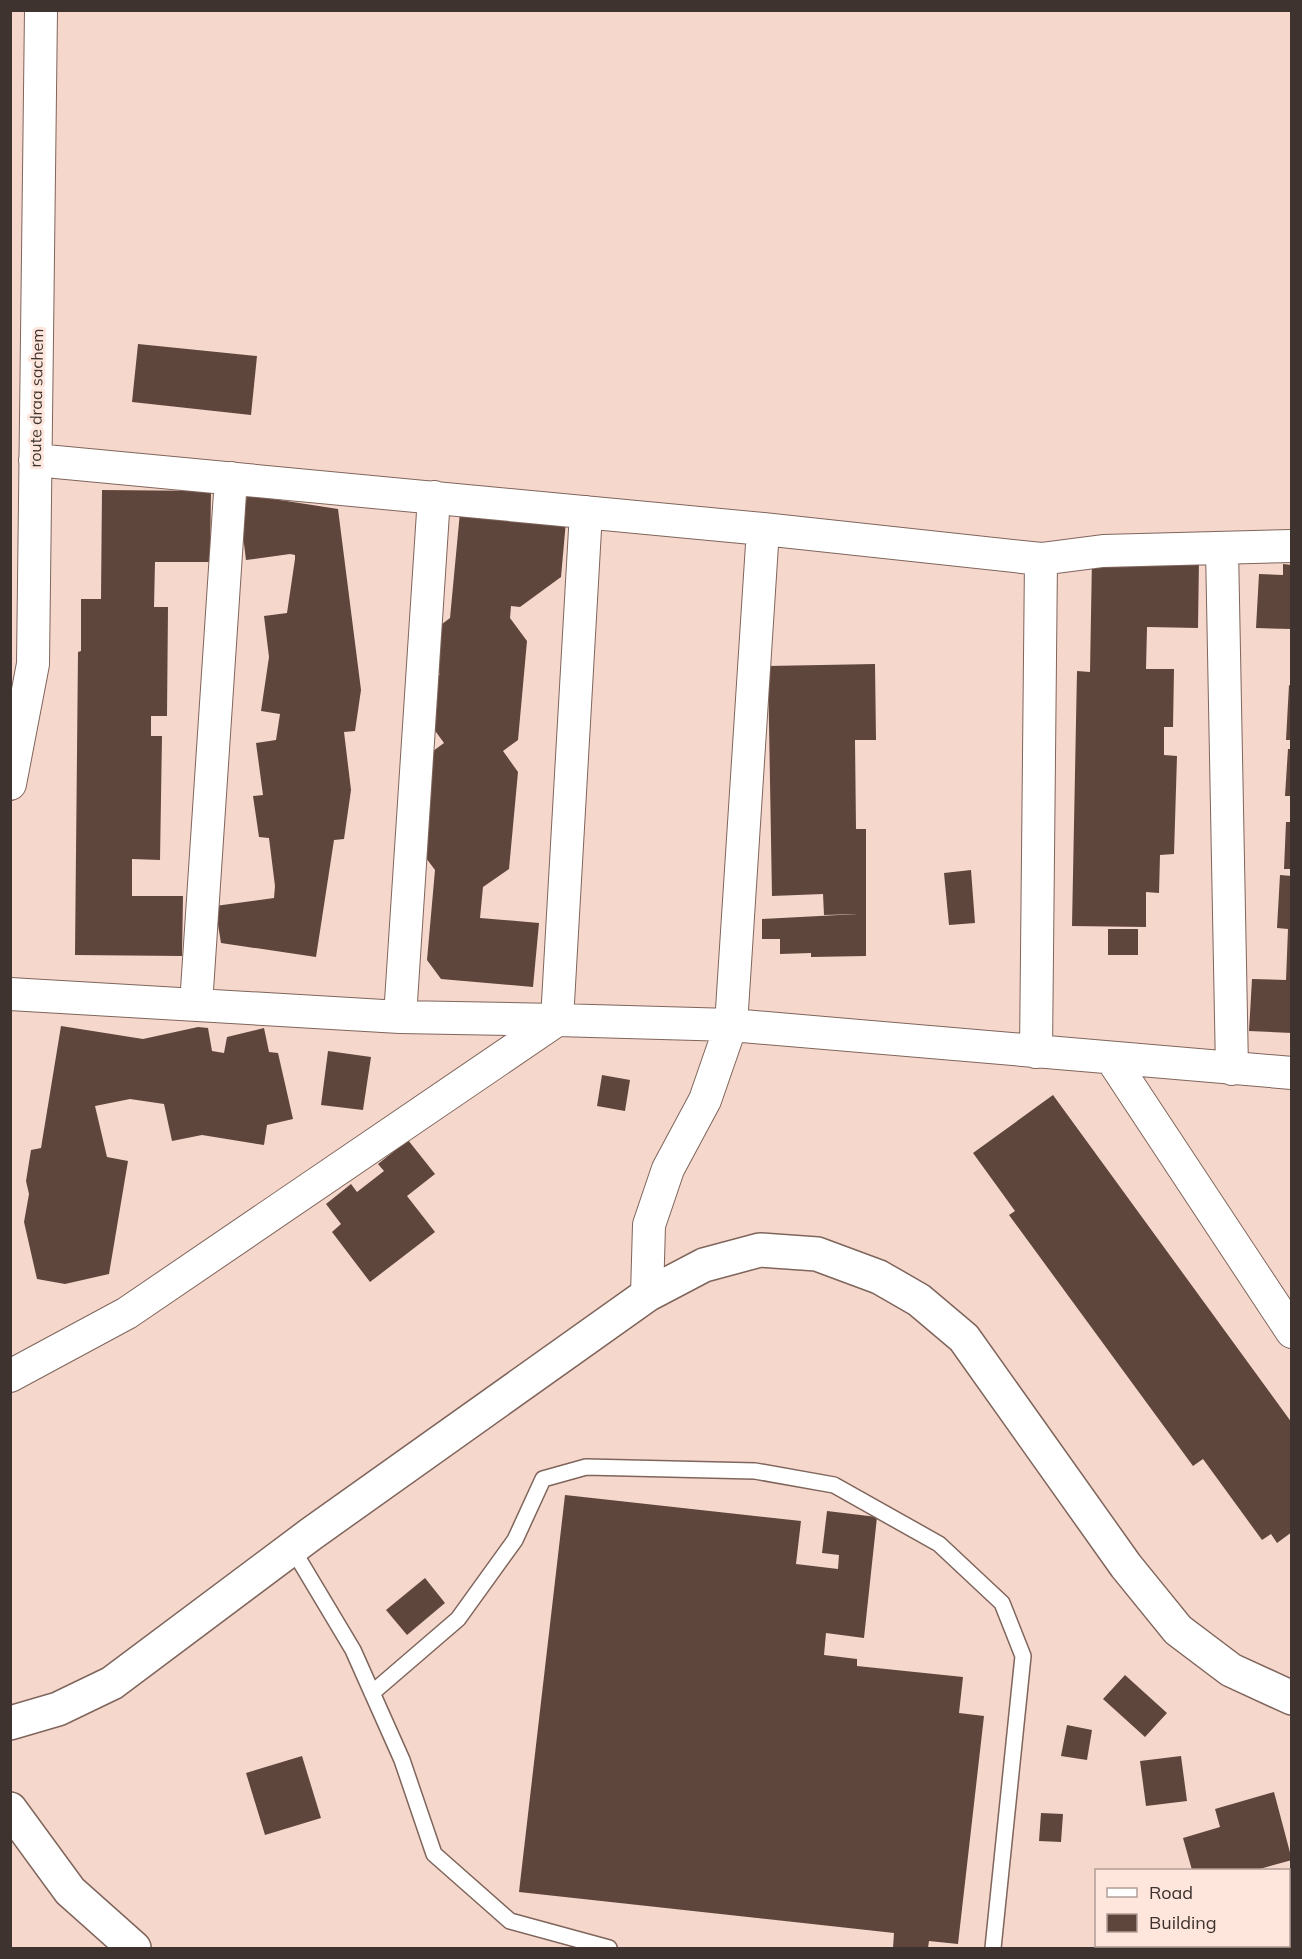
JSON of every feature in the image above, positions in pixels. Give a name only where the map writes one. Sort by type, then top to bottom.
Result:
[{"type":"main road","points":[[10,1723],[58,1709],[112,1683],[292,1548],[647,1295],[704,1265],[760,1250],[817,1254],[879,1277],[919,1300],[964,1338],[1126,1566],[1178,1630],[1231,1670],[1292,1698]]},
{"type":"main road","points":[[10,1809],[70,1891],[134,1948]]},
{"type":"street","name":"route draa sachem","points":[[10,784],[33,664],[41,10]]},
{"type":"street","points":[[35,459],[763,528],[1041,559],[1103,550],[1292,546]]},
{"type":"street","points":[[196,1005],[231,478]]},
{"type":"street","points":[[400,1017],[434,497]]},
{"type":"street","points":[[557,1020],[586,512]]},
{"type":"street","points":[[647,1295],[649,1225],[668,1169],[705,1100],[731,1025],[763,528]]},
{"type":"street","points":[[1222,548],[1232,1069]]},
{"type":"street","points":[[1036,1052],[1041,559]]},
{"type":"street","points":[[10,994],[400,1017],[731,1025],[1292,1073]]},
{"type":"street","points":[[10,1376],[128,1313],[557,1020]]},
{"type":"street","points":[[1111,1058],[1292,1332]]},
{"type":"lane","points":[[372,1693],[458,1619],[515,1540],[543,1479],[586,1467],[755,1471],[834,1485],[939,1544],[1002,1603],[1023,1656],[993,1948]]},
{"type":"lane","points":[[292,1548],[353,1650],[402,1760],[434,1854],[510,1921],[609,1948]]},
{"type":"building","points":[[138,344],[257,356],[251,415],[132,402]]},
{"type":"building","points":[[102,490],[211,491],[210,562],[155,562],[154,607],[168,607],[167,716],[151,716],[151,736],[162,736],[160,860],[132,859],[132,896],[183,896],[182,956],[75,955],[78,652],[81,651],[81,599],[101,599]]},
{"type":"building","points":[[247,495],[338,509],[361,690],[355,731],[344,732],[351,790],[344,839],[334,840],[316,957],[221,943],[215,906],[274,898],[275,886],[269,838],[259,837],[253,796],[263,795],[256,743],[276,740],[280,714],[261,711],[269,657],[264,616],[287,613],[295,555],[246,560],[242,528]]},
{"type":"building","points":[[460,512],[566,521],[561,577],[520,607],[511,606],[510,618],[527,641],[518,740],[503,751],[518,772],[509,869],[483,887],[480,918],[539,923],[533,987],[441,979],[427,960],[435,870],[417,846],[421,809],[430,802],[422,791],[425,757],[444,743],[428,721],[431,680],[440,674],[431,663],[434,630],[450,618]]},
{"type":"building","points":[[1092,558],[1199,559],[1198,628],[1147,627],[1146,669],[1174,669],[1173,727],[1164,727],[1164,755],[1177,756],[1174,854],[1160,855],[1159,893],[1146,892],[1146,927],[1072,926],[1077,671],[1090,672]]},
{"type":"building","points":[[1283,564],[1292,565],[1292,629],[1256,628],[1259,574],[1283,575]]},
{"type":"building","points":[[875,664],[876,740],[855,740],[856,829],[866,829],[866,956],[811,957],[811,953],[780,954],[780,939],[762,939],[762,919],[858,914],[824,915],[823,894],[772,896],[768,666]]},
{"type":"building","points":[[1289,685],[1292,686],[1292,740],[1286,740]]},
{"type":"building","points":[[1288,749],[1292,749],[1292,796],[1285,796]]},
{"type":"building","points":[[1286,822],[1292,822],[1292,869],[1284,869]]},
{"type":"building","points":[[971,870],[975,923],[949,925],[944,873]]},
{"type":"building","points":[[1280,875],[1292,876],[1292,1033],[1249,1031],[1252,979],[1286,980],[1288,929],[1277,928]]},
{"type":"building","points":[[1108,929],[1138,929],[1138,955],[1108,955]]},
{"type":"building","points":[[61,1026],[143,1039],[198,1027],[208,1028],[212,1051],[224,1053],[227,1037],[264,1028],[269,1052],[278,1053],[293,1119],[267,1125],[264,1145],[202,1135],[172,1141],[164,1104],[130,1099],[95,1106],[107,1157],[128,1161],[109,1274],[65,1284],[37,1279],[24,1222],[29,1194],[26,1181],[31,1150],[41,1148]]},
{"type":"building","points":[[328,1051],[371,1057],[363,1110],[321,1105]]},
{"type":"building","points":[[602,1075],[630,1080],[625,1111],[597,1106]]},
{"type":"building","points":[[1053,1095],[1292,1423],[1292,1532],[1277,1543],[1271,1534],[1262,1540],[1203,1459],[1193,1466],[1009,1215],[1015,1211],[973,1153]]},
{"type":"building","points":[[408,1140],[435,1174],[407,1196],[435,1232],[370,1282],[332,1232],[341,1224],[326,1204],[351,1184],[357,1192],[384,1171],[378,1164]]},
{"type":"building","points":[[565,1495],[801,1521],[796,1564],[838,1569],[839,1555],[822,1553],[827,1511],[877,1517],[864,1638],[826,1633],[824,1655],[857,1659],[857,1666],[963,1677],[959,1713],[984,1716],[958,1944],[929,1941],[928,1948],[893,1948],[894,1933],[519,1892]]},
{"type":"building","points":[[425,1578],[445,1603],[407,1635],[386,1610]]},
{"type":"building","points":[[1125,1675],[1167,1713],[1145,1737],[1103,1699]]},
{"type":"building","points":[[1067,1725],[1092,1730],[1087,1760],[1061,1756]]},
{"type":"building","points":[[302,1756],[321,1818],[265,1835],[246,1773]]},
{"type":"building","points":[[1181,1756],[1187,1801],[1146,1806],[1140,1761]]},
{"type":"building","points":[[1274,1792],[1292,1860],[1260,1869],[1192,1869],[1183,1838],[1220,1827],[1215,1809]]},
{"type":"building","points":[[1041,1813],[1063,1814],[1061,1842],[1039,1841]]},
{"type":"building","points":[[1214,1947],[1244,1948],[1214,1948]]}]
